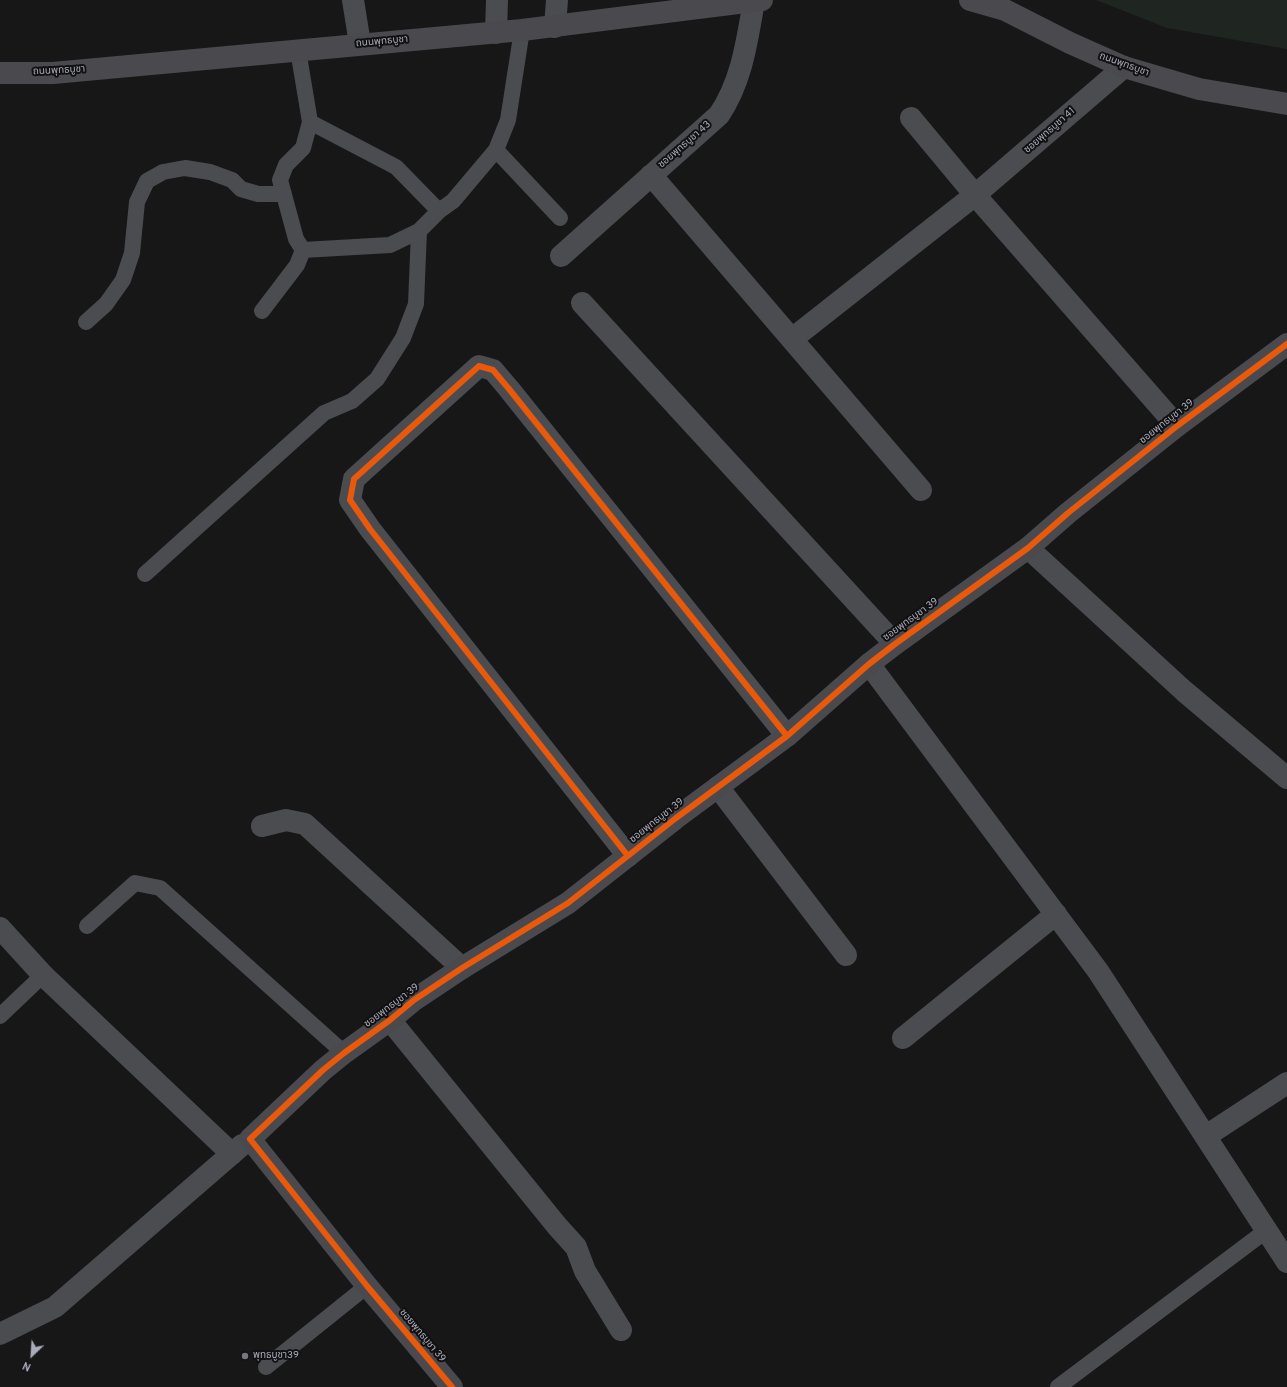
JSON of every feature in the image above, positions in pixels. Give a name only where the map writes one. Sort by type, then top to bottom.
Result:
[{"type":"street","points":[[353,0],[360,44]]},
{"type":"street","points":[[496,32],[497,0]]},
{"type":"street","points":[[555,26],[558,0]]},
{"type":"street","name":"ถนนพุทธบูชา","points":[[970,0],[1005,10],[1070,43],[1124,67],[1199,89],[1287,104]]},
{"type":"street","name":"ถนนพุทธบูชา","points":[[0,73],[53,72],[522,30],[758,1]]},
{"type":"street","name":"ซอยพุทธบูชา 43","points":[[560,256],[719,115],[728,101],[743,60],[758,1]]},
{"type":"street","name":"ซอยพุทธบูชา 41","points":[[792,339],[975,194],[1124,67]]},
{"type":"street","points":[[911,118],[975,194],[1177,426]]},
{"type":"street","points":[[651,175],[922,490]]},
{"type":"street","points":[[582,303],[895,644]]},
{"type":"street","name":"ซอยพุทธบูชา 39","points":[[452,1387],[367,1286],[250,1139],[323,1070],[344,1053],[390,1020],[414,1000],[462,968],[568,903],[718,787],[787,736],[869,664],[1028,548],[1068,513],[1177,426],[1287,344]]},
{"type":"street","points":[[628,856],[370,529],[350,500],[354,479],[479,366],[493,370],[509,389],[787,736]]},
{"type":"street","points":[[1028,548],[1184,691],[1287,778]]},
{"type":"street","points":[[869,664],[1098,971],[1287,1262]]},
{"type":"street","points":[[718,787],[846,955]]},
{"type":"street","points":[[262,826],[286,820],[305,824],[462,968]]},
{"type":"street","points":[[903,1038],[1056,914]]},
{"type":"street","points":[[0,928],[43,975],[232,1154]]},
{"type":"street","points":[[390,1020],[557,1226],[576,1247],[585,1271],[621,1330]]},
{"type":"street","points":[[1206,1136],[1287,1083]]},
{"type":"street","points":[[0,1334],[55,1307],[250,1139]]},
{"type":"lane","points":[[304,250],[390,245],[419,231],[439,211],[453,201],[496,150],[508,120],[522,30]]},
{"type":"lane","points":[[298,50],[310,122],[303,148],[286,165],[280,180],[296,239],[304,250]]},
{"type":"lane","points":[[310,122],[396,167],[439,211]]},
{"type":"lane","points":[[496,150],[560,218]]},
{"type":"lane","points":[[86,322],[106,304],[124,280],[132,253],[137,202],[147,181],[163,172],[186,168],[210,172],[232,180],[241,189],[258,194],[284,194]]},
{"type":"lane","points":[[145,574],[324,413],[352,401],[377,379],[403,338],[416,304],[419,231]]},
{"type":"lane","points":[[262,311],[297,265],[304,250]]},
{"type":"lane","points":[[87,926],[136,883],[160,888],[344,1053]]},
{"type":"lane","points":[[0,1016],[43,975]]},
{"type":"lane","points":[[1058,1387],[1267,1230]]},
{"type":"lane","points":[[266,1367],[367,1286]]},
{"type":"shaded area","points":[[1096,0],[1287,0],[1287,49],[1167,28]]},
{"type":"cycle path","points":[[452,1387],[367,1286],[250,1139],[323,1070],[344,1053],[390,1020],[414,1000],[462,968],[568,903],[676,818],[787,736],[869,664],[1028,548],[1068,513],[1177,426],[1287,344]]},
{"type":"cycle path","points":[[628,856],[370,529],[350,500],[354,479],[479,366],[493,370],[509,389],[787,736]]},
{"type":"place","name":"พุทธบูชา39","points":[[245,1356]]}]
